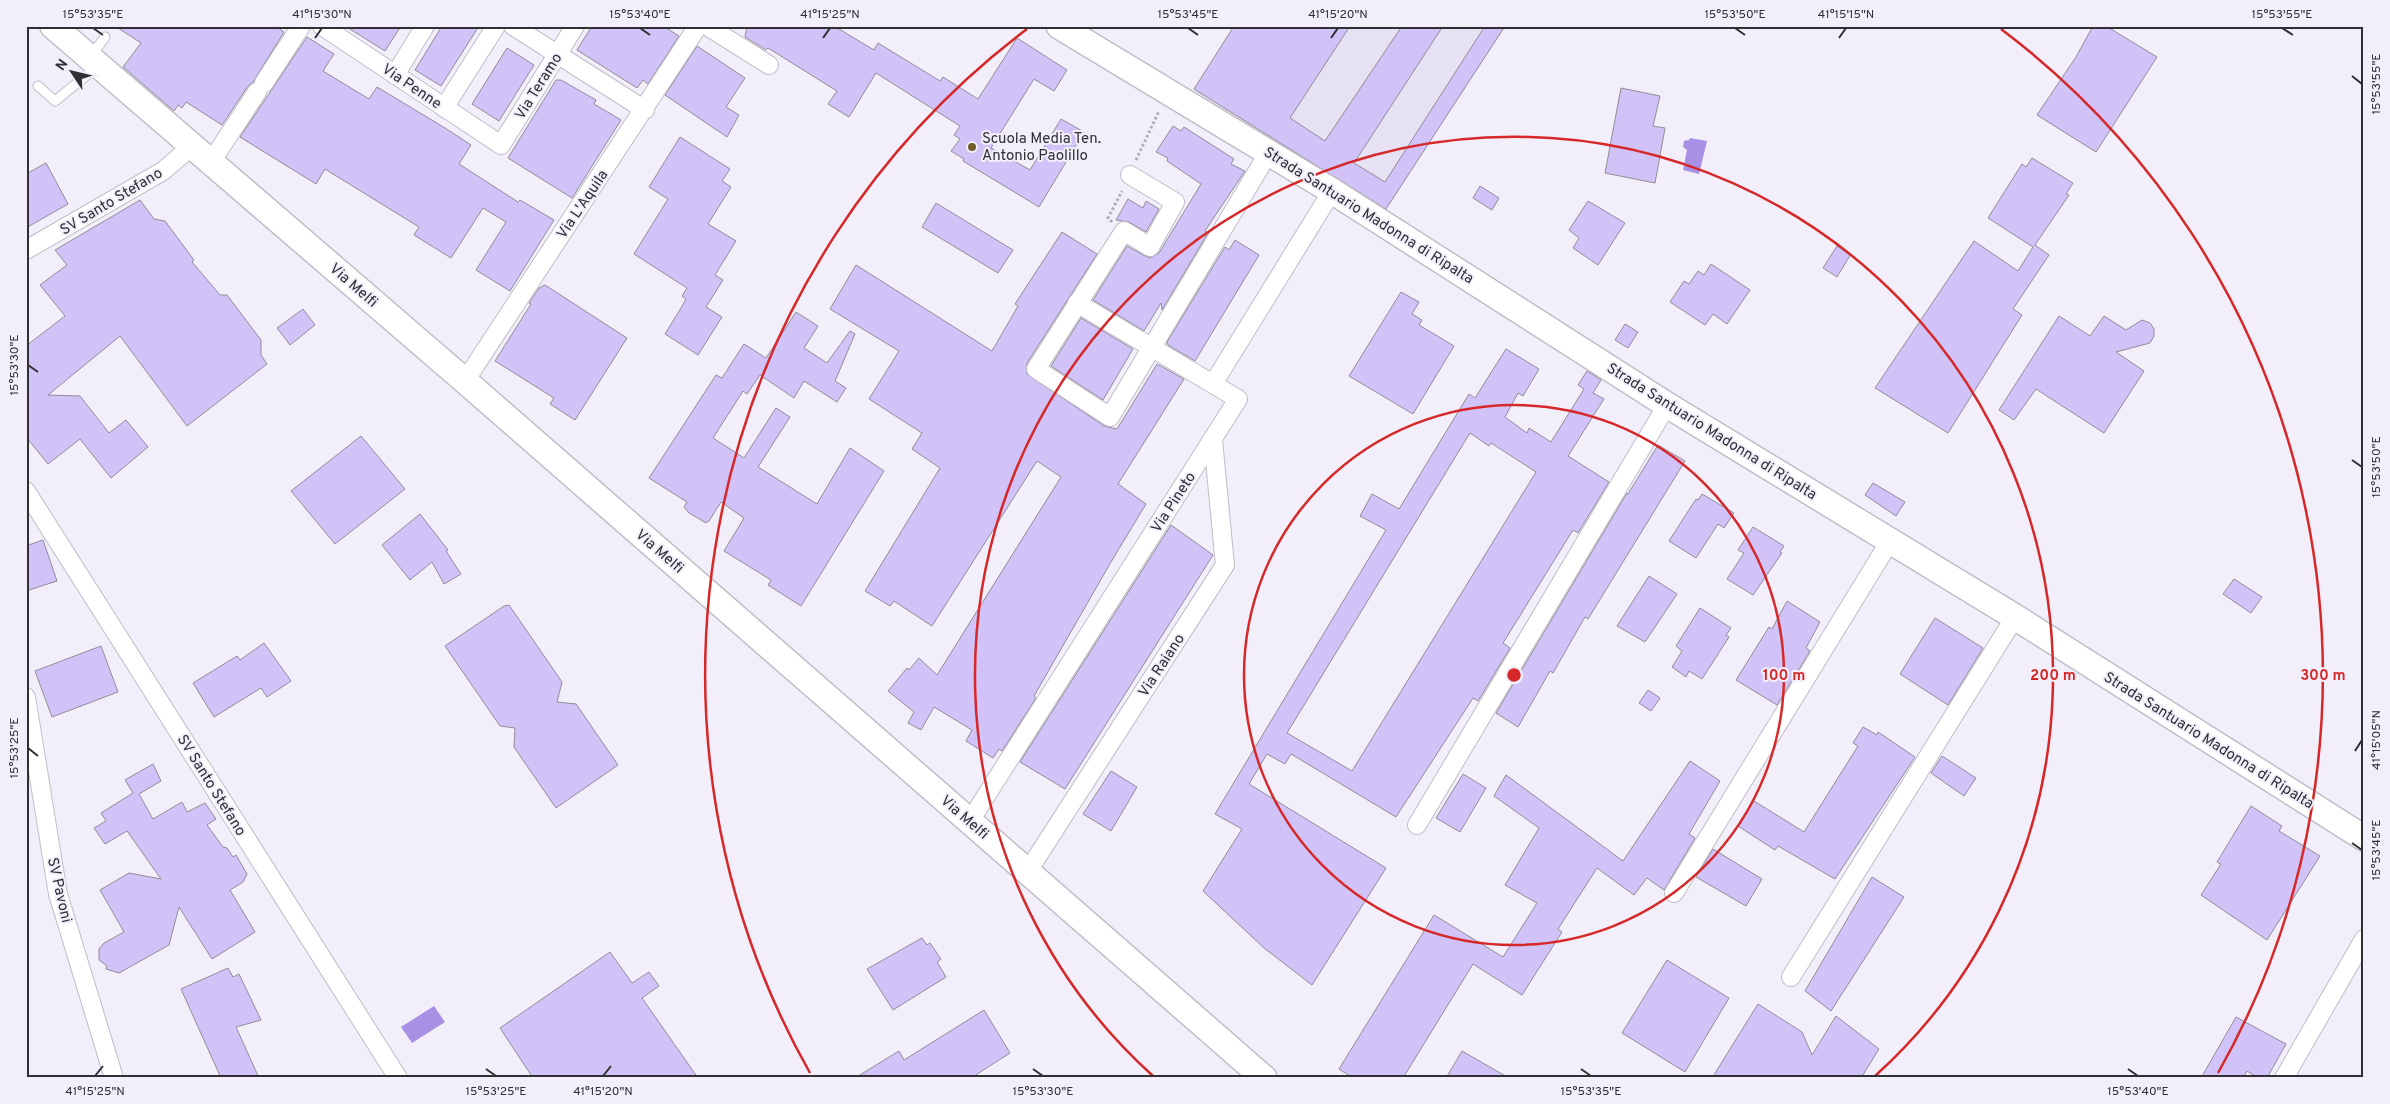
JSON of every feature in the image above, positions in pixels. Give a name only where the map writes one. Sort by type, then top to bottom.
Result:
[{"type":"main road","name":"Strada Santuario Madonna di Ripalta","points":[[1059,26],[1332,191],[1667,405],[2015,617],[2364,838]]},
{"type":"main road","name":"Via Melfi","points":[[60,29],[94,62],[465,381],[1264,1078]]},
{"type":"street","points":[[211,162],[301,26]]},
{"type":"street","name":"Via Penne","points":[[323,26],[501,146]]},
{"type":"street","points":[[395,74],[425,26]]},
{"type":"street","points":[[444,108],[496,26]]},
{"type":"street","points":[[513,26],[645,110]]},
{"type":"street","name":"Via Teramo","points":[[501,146],[575,26]]},
{"type":"street","name":"Via L'Aquila","points":[[465,381],[645,110],[698,26]]},
{"type":"street","points":[[707,26],[768,65]]},
{"type":"street","name":"SV Santo Stefano","points":[[26,250],[162,171],[192,146]]},
{"type":"street","points":[[1130,175],[1175,202],[1150,247],[1124,231],[1036,368],[1110,417],[1268,152]]},
{"type":"street","points":[[1077,303],[1153,346],[1213,384],[1332,191]]},
{"type":"street","name":"Via Pineto","points":[[970,821],[1238,399],[1213,384]]},
{"type":"street","points":[[1417,825],[1667,405]]},
{"type":"street","name":"Via Raiano","points":[[1028,871],[1225,566],[1212,440]]},
{"type":"street","name":"SV Santo Stefano","points":[[26,491],[398,1078]]},
{"type":"street","points":[[1674,893],[1890,540]]},
{"type":"street","points":[[1791,977],[2015,617]]},
{"type":"street","name":"SV Pavoni","points":[[26,697],[58,894],[114,1078]]},
{"type":"street","points":[[2284,1078],[2364,939]]},
{"type":"lane","points":[[38,86],[55,101],[94,62],[105,37]]},
{"type":"shaded area","points":[[1236,26],[1506,26],[1384,212],[1194,91]]},
{"type":"shaded area","points":[[1690,138],[1707,141],[1699,174],[1683,170],[1687,150],[1683,147],[1684,141]]},
{"type":"shaded area","points":[[434,1006],[445,1022],[412,1043],[401,1027]]},
{"type":"building","points":[[115,26],[275,26],[284,32],[253,82],[248,86],[222,125],[186,102],[182,108],[178,105],[174,111],[123,67],[141,43]]},
{"type":"building","points":[[345,26],[401,26],[385,51]]},
{"type":"building","points":[[442,26],[479,26],[441,86],[415,70]]},
{"type":"building","points":[[592,26],[663,26],[679,36],[648,84],[643,80],[637,88],[577,50]]},
{"type":"building","name":"Scuola Media Ten. Antonio Paolillo","points":[[747,26],[834,26],[874,50],[878,43],[940,81],[943,77],[978,99],[1017,38],[1067,70],[1054,91],[1034,79],[991,148],[1030,170],[1061,119],[1084,132],[1039,207],[963,161],[964,159],[951,151],[960,139],[954,135],[960,126],[876,73],[849,117],[828,104],[837,91],[768,48],[766,50],[745,37]]},
{"type":"building","points":[[1234,26],[1350,26],[1290,118],[1325,141],[1402,26],[1443,26],[1354,163],[1385,182],[1485,26],[1505,26],[1386,209],[1194,89]]},
{"type":"building","points":[[2093,26],[2106,26],[2157,57],[2096,152],[2037,115],[2076,57]]},
{"type":"building","points":[[307,37],[334,54],[323,71],[369,99],[377,87],[445,128],[471,145],[459,164],[518,202],[520,200],[554,220],[510,291],[476,270],[506,222],[483,208],[451,258],[414,235],[419,227],[325,169],[316,184],[240,137]]},
{"type":"building","points":[[697,46],[745,78],[726,107],[739,115],[727,137],[665,95]]},
{"type":"building","points":[[507,48],[534,65],[499,121],[472,104]]},
{"type":"building","points":[[556,80],[561,80],[596,100],[594,104],[621,120],[572,198],[508,158]]},
{"type":"building","points":[[1621,88],[1660,96],[1653,126],[1665,128],[1655,183],[1605,173]]},
{"type":"building","points":[[1173,126],[1181,131],[1184,127],[1234,159],[1231,164],[1245,171],[1205,231],[1208,233],[1162,310],[1161,303],[1144,331],[1093,300],[1127,246],[1149,258],[1159,253],[1201,184],[1167,161],[1168,158],[1156,152]]},
{"type":"building","points":[[680,137],[730,169],[722,181],[731,187],[708,224],[736,241],[715,275],[723,280],[706,307],[722,317],[698,355],[665,334],[686,299],[682,296],[687,288],[634,254],[668,199],[649,187]]},
{"type":"building","points":[[2032,158],[2073,183],[2066,194],[2069,195],[2035,245],[2049,255],[2013,309],[2022,315],[1948,433],[1875,388],[1974,241],[2018,271],[2033,247],[1988,218],[2022,164],[2026,167]]},
{"type":"building","points":[[46,163],[68,204],[26,228],[26,174]]},
{"type":"building","points":[[1480,186],[1499,198],[1492,210],[1473,198]]},
{"type":"building","points":[[1128,199],[1143,208],[1146,201],[1159,209],[1146,232],[1129,222],[1116,220]]},
{"type":"building","points":[[140,200],[154,219],[165,221],[194,260],[192,262],[220,295],[227,295],[261,340],[261,355],[267,364],[187,426],[120,336],[48,395],[80,396],[109,433],[126,420],[148,447],[111,478],[80,439],[48,464],[26,437],[26,346],[65,316],[40,285],[67,265],[55,250]]},
{"type":"building","points":[[1588,201],[1625,223],[1598,265],[1573,248],[1579,238],[1569,230]]},
{"type":"building","points":[[936,203],[1013,250],[998,273],[922,227]]},
{"type":"building","points":[[1062,232],[1097,254],[1027,363],[1027,374],[1104,426],[1117,429],[1157,364],[1184,379],[1118,484],[1146,504],[1034,696],[1036,698],[1002,751],[999,749],[993,758],[966,741],[972,730],[934,707],[921,730],[908,723],[914,712],[888,691],[907,668],[909,670],[919,658],[937,675],[1061,477],[1037,461],[932,626],[894,601],[890,606],[865,591],[940,468],[912,449],[922,433],[869,399],[899,351],[830,309],[856,265],[992,351],[1018,306],[1015,304]]},
{"type":"building","points":[[1235,240],[1259,255],[1195,361],[1168,345],[1167,342],[1225,247],[1229,250]]},
{"type":"building","points":[[1837,246],[1851,254],[1837,277],[1823,268]]},
{"type":"building","points":[[1711,264],[1750,290],[1727,324],[1713,314],[1705,325],[1670,302],[1684,281],[1689,284],[1698,271],[1704,275]]},
{"type":"building","points":[[545,285],[627,338],[575,420],[550,404],[554,398],[495,361],[531,304],[529,303],[539,288]]},
{"type":"building","points":[[1401,292],[1419,302],[1412,314],[1422,320],[1419,325],[1454,346],[1413,414],[1349,376]]},
{"type":"building","points":[[303,309],[315,325],[290,345],[277,328]]},
{"type":"building","points":[[796,312],[818,326],[804,348],[827,363],[850,331],[855,334],[835,381],[846,388],[837,402],[804,381],[794,398],[760,375],[747,394],[743,391],[713,438],[744,458],[776,408],[790,417],[758,467],[817,504],[850,448],[884,471],[801,606],[768,585],[771,580],[724,551],[744,518],[721,502],[706,523],[689,513],[684,507],[687,502],[649,478],[716,375],[722,378],[744,344],[766,358]]},
{"type":"building","points":[[2059,316],[2090,336],[2104,316],[2126,330],[2142,320],[2150,323],[2154,329],[2154,336],[2150,343],[2116,352],[2144,371],[2104,433],[2036,389],[2014,420],[1999,410]]},
{"type":"building","points":[[1081,318],[1133,349],[1103,400],[1051,366]]},
{"type":"building","points":[[1625,324],[1638,332],[1628,348],[1615,340]]},
{"type":"building","points":[[1506,349],[1539,369],[1523,396],[1518,393],[1505,417],[1527,433],[1529,428],[1551,442],[1584,389],[1578,385],[1587,371],[1601,380],[1593,393],[1604,399],[1568,456],[1609,482],[1578,533],[1573,530],[1503,643],[1510,648],[1478,701],[1473,698],[1396,817],[1291,754],[1285,764],[1267,754],[1249,784],[1386,868],[1312,985],[1264,948],[1203,891],[1242,829],[1215,814],[1386,530],[1360,516],[1372,494],[1399,509],[1469,394],[1475,398]],"holes":[[[1470,433],[1489,446],[1491,443],[1536,472],[1352,771],[1287,733]]]},
{"type":"building","points":[[361,436],[405,489],[335,544],[291,491]]},
{"type":"building","points":[[1658,445],[1685,461],[1588,619],[1585,617],[1553,673],[1550,671],[1518,727],[1496,713],[1627,493]]},
{"type":"building","points":[[1873,483],[1905,502],[1896,516],[1865,495]]},
{"type":"building","points":[[1702,494],[1734,513],[1724,528],[1718,524],[1696,558],[1669,541],[1696,499],[1698,500]]},
{"type":"building","points":[[420,514],[448,550],[446,551],[461,574],[444,584],[432,562],[410,580],[382,545]]},
{"type":"building","points":[[1171,525],[1213,555],[1065,789],[1020,762]]},
{"type":"building","points":[[1753,527],[1784,546],[1780,552],[1782,553],[1753,595],[1727,579],[1744,553],[1738,550]]},
{"type":"building","points":[[43,540],[57,581],[26,591],[26,546]]},
{"type":"building","points":[[1649,576],[1677,594],[1645,642],[1617,626]]},
{"type":"building","points":[[2234,579],[2262,597],[2251,613],[2223,594]]},
{"type":"building","points":[[1787,601],[1820,622],[1806,648],[1810,651],[1777,705],[1736,680],[1769,627],[1772,629]]},
{"type":"building","points":[[509,605],[562,682],[557,702],[576,704],[618,765],[556,808],[514,747],[515,728],[500,726],[445,646],[504,606]]},
{"type":"building","points":[[1700,608],[1731,628],[1726,635],[1729,637],[1702,679],[1689,671],[1686,677],[1672,667],[1682,651],[1676,646]]},
{"type":"building","points":[[1935,618],[1983,648],[1948,705],[1900,674]]},
{"type":"building","points":[[264,643],[291,681],[267,697],[261,688],[214,717],[193,683],[237,656],[240,660]]},
{"type":"building","points":[[101,646],[118,692],[52,717],[35,671]]},
{"type":"building","points":[[1648,690],[1660,698],[1651,711],[1639,703]]},
{"type":"building","points":[[1863,727],[1877,735],[1878,732],[1915,757],[1835,879],[1778,846],[1775,850],[1738,826],[1754,801],[1804,832],[1858,746],[1853,743]]},
{"type":"building","points":[[1942,756],[1976,778],[1964,796],[1931,773]]},
{"type":"building","points":[[1690,761],[1720,781],[1689,834],[1695,838],[1664,890],[1647,878],[1634,895],[1597,868],[1558,929],[1562,932],[1522,995],[1473,964],[1403,1078],[1353,1078],[1339,1069],[1434,915],[1503,957],[1537,903],[1505,885],[1539,828],[1494,796],[1506,775],[1623,861]]},
{"type":"building","points":[[153,764],[161,781],[139,794],[153,819],[182,802],[187,812],[205,803],[216,819],[207,825],[223,847],[227,848],[233,857],[236,855],[247,874],[243,882],[230,890],[255,932],[212,959],[179,907],[169,945],[119,973],[106,969],[107,966],[99,960],[99,949],[104,943],[124,932],[100,890],[129,873],[161,879],[127,831],[105,844],[94,828],[106,821],[101,813],[133,793],[125,780]]},
{"type":"building","points":[[1111,771],[1137,787],[1111,831],[1083,814]]},
{"type":"building","points":[[1463,774],[1486,788],[1460,832],[1436,818]]},
{"type":"building","points":[[2251,806],[2282,826],[2279,831],[2320,856],[2267,940],[2201,895],[2221,864],[2217,862]]},
{"type":"building","points":[[1713,849],[1762,879],[1746,906],[1696,877]]},
{"type":"building","points":[[1872,877],[1904,897],[1831,1011],[1805,991]]},
{"type":"building","points":[[922,938],[927,945],[930,943],[941,959],[937,962],[946,977],[893,1010],[867,969]]},
{"type":"building","points":[[610,952],[632,983],[649,972],[659,986],[642,998],[698,1078],[533,1078],[500,1028]]},
{"type":"building","points":[[1667,960],[1729,998],[1685,1072],[1622,1033]]},
{"type":"building","points":[[228,968],[233,977],[239,974],[261,1020],[236,1027],[259,1078],[221,1078],[181,989]]},
{"type":"building","points":[[1758,1004],[1802,1032],[1812,1055],[1836,1016],[1879,1049],[1861,1078],[1712,1078]]},
{"type":"building","points":[[984,1010],[1010,1053],[971,1078],[855,1078],[899,1051],[904,1060]]},
{"type":"building","points":[[2236,1017],[2286,1044],[2267,1078],[2258,1078],[2247,1071],[2243,1078],[2201,1078]]},
{"type":"building","points":[[1462,1051],[1509,1078],[1446,1078]]},
{"type":"place","name":"Scuola Media Ten. Antonio Paolillo","points":[[972,147]]}]
